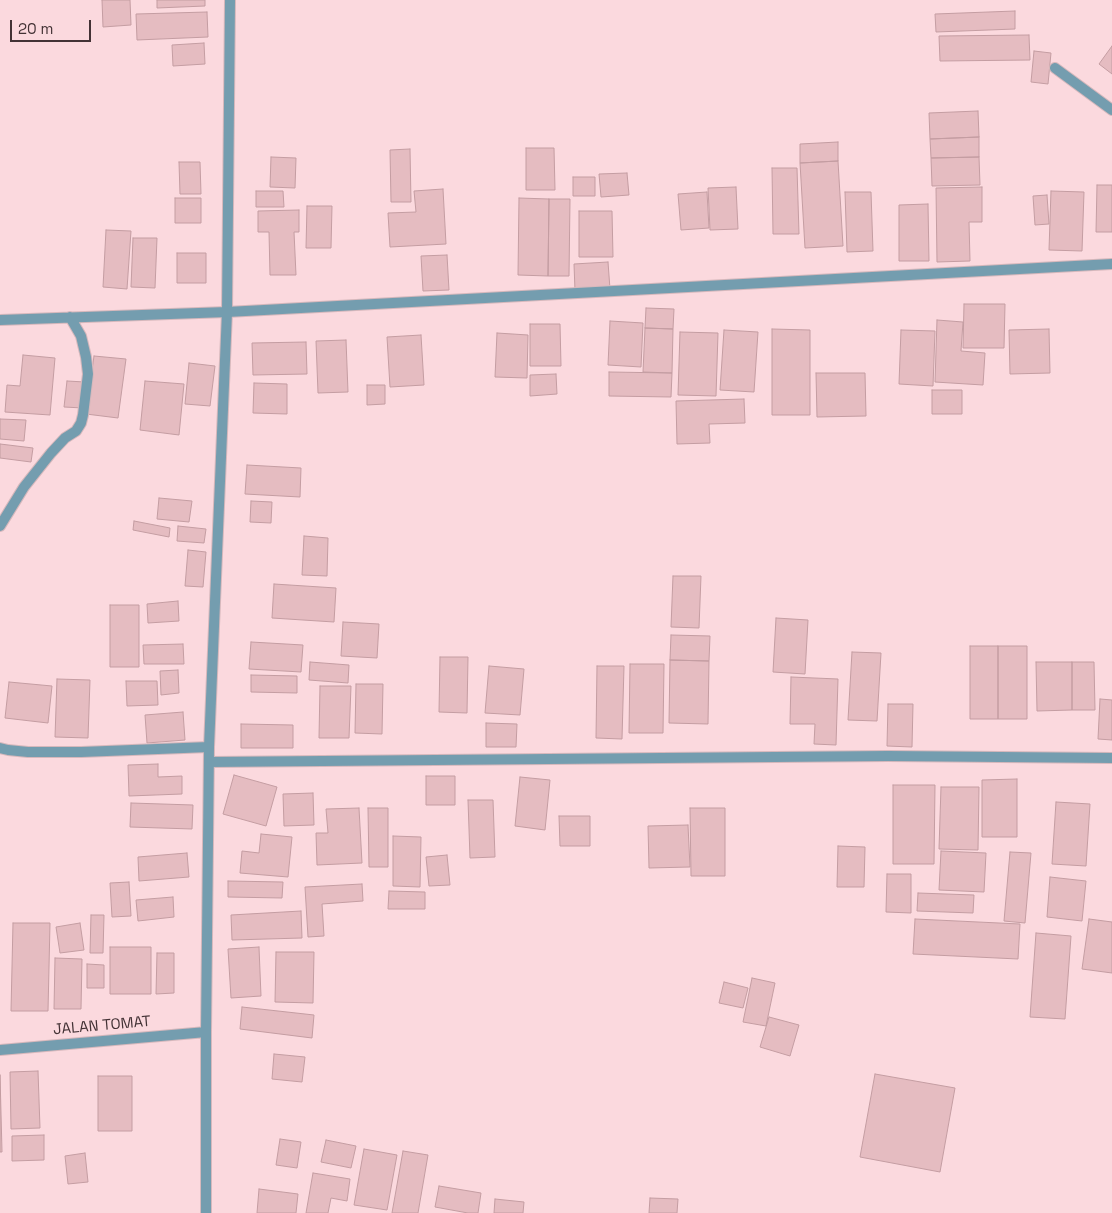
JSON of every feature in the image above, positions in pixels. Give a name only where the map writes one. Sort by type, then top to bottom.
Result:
[{"type":"street","points":[[207,1213],[206,1032],[209,748],[227,312],[230,0]]},
{"type":"street","points":[[1055,68],[1112,110]]},
{"type":"street","points":[[0,320],[227,312],[1112,264]]},
{"type":"street","points":[[0,526],[24,487],[51,452],[76,431],[81,423],[88,374],[81,336],[70,317]]},
{"type":"street","points":[[0,748],[28,752],[81,752],[209,748]]},
{"type":"street","points":[[209,762],[878,756],[1112,758]]},
{"type":"street","name":"JALAN TOMAT","points":[[0,1050],[206,1032]]},
{"type":"building","points":[[102,0],[130,0],[131,25],[103,27]]},
{"type":"building","points":[[157,0],[205,0],[205,6],[157,8]]},
{"type":"building","points":[[1015,11],[1015,29],[936,32],[935,14]]},
{"type":"building","points":[[207,12],[208,37],[137,40],[136,14]]},
{"type":"building","points":[[1029,35],[1030,60],[940,61],[939,36]]},
{"type":"building","points":[[204,43],[205,64],[173,66],[172,45]]},
{"type":"building","points":[[1112,46],[1112,74],[1099,64]]},
{"type":"building","points":[[1034,51],[1051,53],[1048,84],[1031,82]]},
{"type":"building","points":[[978,111],[979,137],[930,139],[929,113]]},
{"type":"building","points":[[979,137],[979,157],[931,158],[930,139]]},
{"type":"building","points":[[838,142],[838,161],[800,163],[800,144]]},
{"type":"building","points":[[526,148],[554,148],[555,190],[526,190]]},
{"type":"building","points":[[410,149],[411,202],[391,202],[390,150]]},
{"type":"building","points":[[271,157],[296,158],[295,188],[270,187]]},
{"type":"building","points":[[979,157],[980,185],[932,186],[931,158]]},
{"type":"building","points":[[838,161],[843,246],[805,248],[800,163]]},
{"type":"building","points":[[179,162],[200,162],[201,194],[180,194]]},
{"type":"building","points":[[772,168],[797,168],[799,234],[773,234]]},
{"type":"building","points":[[627,173],[629,195],[601,197],[599,174]]},
{"type":"building","points":[[573,177],[595,177],[595,196],[573,196]]},
{"type":"building","points":[[1097,185],[1112,185],[1112,232],[1096,232]]},
{"type":"building","points":[[736,187],[738,229],[710,230],[708,188]]},
{"type":"building","points":[[982,187],[982,222],[969,222],[970,261],[937,262],[936,188]]},
{"type":"building","points":[[443,189],[446,244],[390,247],[388,213],[416,212],[414,191]]},
{"type":"building","points":[[256,191],[283,191],[284,207],[256,207]]},
{"type":"building","points":[[1051,191],[1084,192],[1082,251],[1049,250]]},
{"type":"building","points":[[707,192],[709,228],[681,230],[678,194]]},
{"type":"building","points":[[845,192],[871,192],[873,251],[847,252]]},
{"type":"building","points":[[1047,195],[1049,224],[1035,225],[1033,196]]},
{"type":"building","points":[[175,198],[201,198],[201,223],[175,223]]},
{"type":"building","points":[[519,198],[549,199],[548,276],[518,275]]},
{"type":"building","points":[[549,199],[570,199],[569,276],[548,276]]},
{"type":"building","points":[[928,204],[929,261],[899,261],[899,205]]},
{"type":"building","points":[[307,206],[332,206],[331,248],[306,248]]},
{"type":"building","points":[[299,210],[299,232],[294,232],[296,275],[270,275],[269,232],[258,232],[258,211]]},
{"type":"building","points":[[579,211],[612,211],[613,257],[579,257]]},
{"type":"building","points":[[106,230],[131,231],[127,289],[103,287]]},
{"type":"building","points":[[133,238],[157,238],[155,288],[131,287]]},
{"type":"building","points":[[177,253],[206,253],[206,283],[177,283]]},
{"type":"building","points":[[447,255],[449,290],[423,291],[421,256]]},
{"type":"building","points":[[608,262],[610,289],[575,291],[574,264]]},
{"type":"building","points":[[964,304],[1005,304],[1004,348],[963,348]]},
{"type":"building","points":[[646,308],[674,309],[673,329],[645,328]]},
{"type":"building","points":[[937,320],[963,322],[961,351],[985,353],[983,385],[935,382]]},
{"type":"building","points":[[610,321],[643,323],[641,367],[608,365]]},
{"type":"building","points":[[530,324],[560,324],[561,366],[530,366]]},
{"type":"building","points":[[645,328],[673,329],[672,373],[643,372]]},
{"type":"building","points":[[772,329],[810,330],[810,415],[772,415]]},
{"type":"building","points":[[1049,329],[1050,373],[1010,374],[1009,330]]},
{"type":"building","points":[[724,330],[758,332],[754,392],[720,390]]},
{"type":"building","points":[[901,330],[935,331],[933,386],[899,384]]},
{"type":"building","points":[[680,332],[718,333],[716,396],[678,395]]},
{"type":"building","points":[[497,333],[528,335],[527,378],[495,377]]},
{"type":"building","points":[[421,335],[424,385],[390,387],[387,337]]},
{"type":"building","points":[[346,340],[348,392],[318,393],[316,341]]},
{"type":"building","points":[[306,342],[307,374],[253,375],[252,343]]},
{"type":"building","points":[[23,355],[55,358],[50,415],[5,412],[7,385],[20,386]]},
{"type":"building","points":[[94,356],[126,359],[118,418],[86,414]]},
{"type":"building","points":[[189,363],[215,366],[210,406],[185,404]]},
{"type":"building","points":[[609,372],[672,373],[671,397],[609,396]]},
{"type":"building","points":[[816,373],[865,373],[866,416],[817,417]]},
{"type":"building","points":[[556,374],[557,394],[530,396],[530,375]]},
{"type":"building","points":[[67,381],[85,382],[83,408],[64,407]]},
{"type":"building","points":[[145,381],[184,384],[179,435],[140,430]]},
{"type":"building","points":[[254,383],[287,384],[287,414],[253,413]]},
{"type":"building","points":[[367,385],[385,385],[385,404],[367,405]]},
{"type":"building","points":[[932,390],[962,390],[962,414],[932,414]]},
{"type":"building","points":[[744,399],[745,423],[709,424],[710,443],[677,444],[676,401]]},
{"type":"building","points":[[0,419],[26,420],[24,441],[0,439]]},
{"type":"building","points":[[0,444],[33,448],[31,462],[0,458]]},
{"type":"building","points":[[247,465],[301,468],[300,497],[245,494]]},
{"type":"building","points":[[159,498],[192,501],[189,522],[157,519]]},
{"type":"building","points":[[251,501],[272,502],[271,523],[250,522]]},
{"type":"building","points":[[134,521],[170,528],[169,537],[133,530]]},
{"type":"building","points":[[178,526],[206,529],[204,543],[177,541]]},
{"type":"building","points":[[304,536],[328,538],[327,576],[302,575]]},
{"type":"building","points":[[188,550],[206,552],[203,587],[185,586]]},
{"type":"building","points":[[673,576],[701,576],[699,628],[671,627]]},
{"type":"building","points":[[274,584],[336,588],[334,622],[272,618]]},
{"type":"building","points":[[178,601],[179,621],[148,623],[147,604]]},
{"type":"building","points":[[110,605],[139,605],[139,667],[110,667]]},
{"type":"building","points":[[776,618],[808,620],[805,674],[773,672]]},
{"type":"building","points":[[343,622],[379,624],[377,658],[341,656]]},
{"type":"building","points":[[671,635],[710,636],[709,661],[670,660]]},
{"type":"building","points":[[251,642],[303,645],[301,672],[249,669]]},
{"type":"building","points":[[183,644],[184,664],[144,664],[143,645]]},
{"type":"building","points":[[970,646],[998,646],[998,719],[970,719]]},
{"type":"building","points":[[998,646],[1027,646],[1027,719],[998,719]]},
{"type":"building","points":[[852,652],[881,653],[877,721],[848,720]]},
{"type":"building","points":[[440,657],[468,657],[467,713],[439,712]]},
{"type":"building","points":[[670,660],[709,661],[708,724],[669,723]]},
{"type":"building","points":[[310,662],[349,665],[348,683],[309,680]]},
{"type":"building","points":[[1036,662],[1072,662],[1072,710],[1037,711]]},
{"type":"building","points":[[1072,662],[1094,662],[1095,710],[1072,710]]},
{"type":"building","points":[[630,664],[664,664],[663,733],[629,733]]},
{"type":"building","points":[[489,666],[524,669],[520,715],[485,713]]},
{"type":"building","points":[[597,666],[624,666],[622,739],[596,738]]},
{"type":"building","points":[[178,670],[179,693],[161,695],[160,671]]},
{"type":"building","points":[[251,675],[297,676],[297,693],[251,692]]},
{"type":"building","points":[[791,677],[838,679],[836,745],[814,744],[815,724],[790,724]]},
{"type":"building","points":[[57,679],[90,680],[88,738],[55,737]]},
{"type":"building","points":[[126,681],[157,681],[158,705],[127,706]]},
{"type":"building","points":[[9,682],[52,686],[48,723],[5,718]]},
{"type":"building","points":[[356,684],[383,684],[382,734],[355,733]]},
{"type":"building","points":[[320,686],[351,686],[349,738],[319,738]]},
{"type":"building","points":[[1100,699],[1112,700],[1112,740],[1098,739]]},
{"type":"building","points":[[888,704],[913,704],[912,747],[887,746]]},
{"type":"building","points":[[183,712],[185,740],[147,743],[145,715]]},
{"type":"building","points":[[486,723],[517,724],[516,747],[486,747]]},
{"type":"building","points":[[241,724],[293,725],[293,748],[241,748]]},
{"type":"building","points":[[158,764],[158,777],[182,776],[182,794],[129,796],[128,765]]},
{"type":"building","points":[[234,775],[277,787],[266,826],[223,814]]},
{"type":"building","points":[[426,776],[455,776],[455,805],[426,805]]},
{"type":"building","points":[[520,777],[550,780],[545,830],[515,826]]},
{"type":"building","points":[[1017,779],[1017,837],[982,837],[982,780]]},
{"type":"building","points":[[893,785],[935,785],[934,864],[893,864]]},
{"type":"building","points":[[941,787],[979,787],[978,850],[939,849]]},
{"type":"building","points":[[313,793],[314,825],[284,826],[283,794]]},
{"type":"building","points":[[468,800],[493,800],[495,857],[470,858]]},
{"type":"building","points":[[1056,802],[1090,804],[1086,866],[1052,864]]},
{"type":"building","points":[[131,803],[193,805],[192,829],[130,827]]},
{"type":"building","points":[[359,808],[362,863],[317,865],[316,833],[328,833],[326,809]]},
{"type":"building","points":[[368,808],[388,808],[388,867],[369,867]]},
{"type":"building","points":[[690,808],[725,808],[725,876],[691,876]]},
{"type":"building","points":[[559,816],[590,816],[590,846],[560,846]]},
{"type":"building","points":[[688,825],[690,867],[649,868],[648,826]]},
{"type":"building","points":[[261,834],[292,837],[288,877],[240,873],[242,851],[259,853]]},
{"type":"building","points":[[393,836],[421,837],[420,887],[393,886]]},
{"type":"building","points":[[838,846],[865,847],[864,887],[837,887]]},
{"type":"building","points":[[941,851],[986,853],[984,892],[939,890]]},
{"type":"building","points":[[1010,852],[1031,853],[1025,923],[1004,921]]},
{"type":"building","points":[[187,853],[189,877],[139,881],[138,857]]},
{"type":"building","points":[[447,855],[450,885],[429,886],[426,857]]},
{"type":"building","points":[[887,874],[911,874],[911,913],[886,912]]},
{"type":"building","points":[[1050,877],[1086,881],[1082,921],[1047,917]]},
{"type":"building","points":[[228,881],[283,882],[282,898],[228,897]]},
{"type":"building","points":[[129,882],[131,916],[112,917],[110,883]]},
{"type":"building","points":[[362,884],[363,901],[322,904],[324,936],[308,937],[305,887]]},
{"type":"building","points":[[389,891],[425,892],[425,909],[388,909]]},
{"type":"building","points":[[918,893],[974,895],[973,913],[917,911]]},
{"type":"building","points":[[173,897],[174,917],[138,921],[136,900]]},
{"type":"building","points":[[301,911],[302,938],[232,940],[231,915]]},
{"type":"building","points":[[91,915],[104,915],[103,953],[90,953]]},
{"type":"building","points":[[915,919],[1020,924],[1018,959],[913,954]]},
{"type":"building","points":[[1089,919],[1112,922],[1112,973],[1082,969]]},
{"type":"building","points":[[13,923],[50,923],[48,1011],[11,1011]]},
{"type":"building","points":[[80,923],[84,950],[60,953],[56,927]]},
{"type":"building","points":[[1036,933],[1071,936],[1065,1019],[1030,1017]]},
{"type":"building","points":[[110,947],[151,947],[151,994],[110,994]]},
{"type":"building","points":[[259,947],[261,996],[231,998],[228,949]]},
{"type":"building","points":[[276,952],[314,952],[313,1003],[275,1002]]},
{"type":"building","points":[[157,953],[174,953],[174,993],[156,994]]},
{"type":"building","points":[[55,958],[82,959],[81,1009],[54,1009]]},
{"type":"building","points":[[87,964],[104,965],[104,988],[87,988]]},
{"type":"building","points":[[752,978],[775,983],[766,1026],[743,1022]]},
{"type":"building","points":[[724,982],[748,988],[743,1008],[719,1003]]},
{"type":"building","points":[[242,1007],[314,1015],[312,1038],[240,1029]]},
{"type":"building","points":[[769,1017],[799,1025],[790,1056],[760,1047]]},
{"type":"building","points":[[274,1054],[305,1057],[302,1082],[272,1079]]},
{"type":"building","points":[[38,1071],[40,1128],[11,1129],[10,1072]]},
{"type":"building","points":[[875,1074],[955,1088],[940,1172],[860,1157]]},
{"type":"building","points":[[0,1075],[2,1152],[0,1152]]},
{"type":"building","points":[[98,1076],[132,1076],[132,1131],[98,1131]]},
{"type":"building","points":[[44,1135],[44,1160],[12,1161],[12,1136]]},
{"type":"building","points":[[280,1139],[301,1142],[297,1168],[276,1165]]},
{"type":"building","points":[[326,1140],[356,1146],[351,1168],[321,1162]]},
{"type":"building","points":[[364,1149],[397,1155],[387,1210],[354,1205]]},
{"type":"building","points":[[403,1151],[428,1155],[418,1213],[392,1213]]},
{"type":"building","points":[[85,1153],[88,1182],[68,1184],[65,1156]]},
{"type":"building","points":[[313,1173],[350,1179],[347,1201],[331,1198],[328,1213],[306,1213]]},
{"type":"building","points":[[439,1186],[481,1193],[478,1213],[435,1207]]},
{"type":"building","points":[[259,1189],[298,1194],[296,1213],[257,1213]]},
{"type":"building","points":[[650,1198],[678,1199],[677,1213],[649,1213]]},
{"type":"building","points":[[495,1199],[524,1202],[523,1213],[494,1213]]}]
